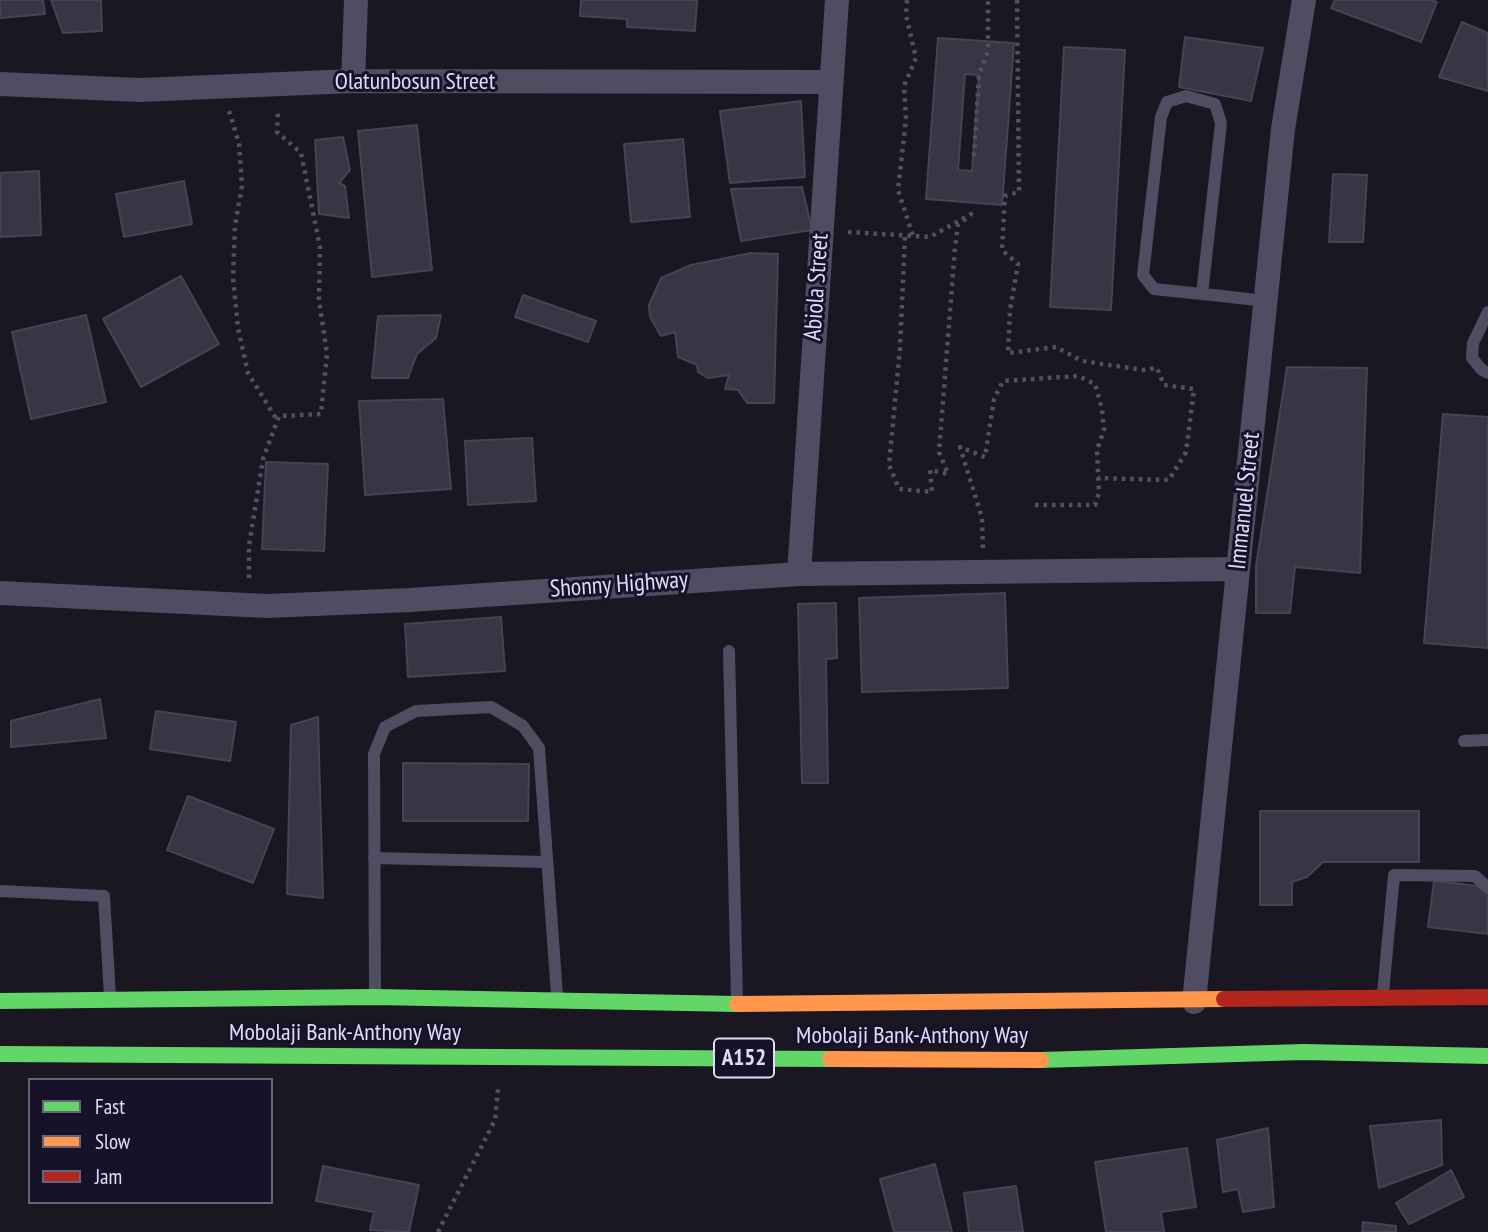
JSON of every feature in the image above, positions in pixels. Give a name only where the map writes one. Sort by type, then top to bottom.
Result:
[{"type":"main road","name":"Mobolaji Bank-Anthony Way","points":[[0,1002],[375,997],[737,1004],[1194,1002],[1488,997]]},
{"type":"main road","name":"Mobolaji Bank-Anthony Way","points":[[0,1054],[1024,1060],[1303,1052],[1488,1056]]},
{"type":"street","points":[[352,81],[356,0]]},
{"type":"street","name":"Abiola Street","points":[[799,574],[837,0]]},
{"type":"street","name":"Immanuel Street","points":[[1194,1002],[1283,129],[1304,0]]},
{"type":"street","name":"Olatunbosun Street","points":[[0,84],[140,90],[352,81],[830,82]]},
{"type":"street","name":"Shonny Highway","points":[[0,593],[249,606],[410,600],[799,574],[1238,569]]},
{"type":"lane","points":[[1202,294],[1221,123],[1215,104],[1186,96],[1167,102],[1161,117],[1143,275],[1154,289],[1265,301]]},
{"type":"lane","points":[[1488,312],[1473,343],[1472,358],[1488,373]]},
{"type":"lane","points":[[729,651],[737,1004]]},
{"type":"lane","points":[[375,997],[374,754],[386,727],[416,711],[491,707],[523,726],[539,748],[545,862],[558,999]]},
{"type":"lane","points":[[1464,741],[1488,740]]},
{"type":"lane","points":[[374,858],[545,862]]},
{"type":"lane","points":[[1382,1000],[1394,875],[1475,876],[1488,888]]},
{"type":"lane","points":[[0,891],[104,895],[110,1000]]},
{"type":"path","points":[[907,0],[906,15],[916,58],[904,86],[906,120],[898,190],[913,236]]},
{"type":"path","points":[[974,156],[979,75],[988,51],[988,0]]},
{"type":"path","points":[[1017,0],[1019,192],[1005,196],[1002,250],[1018,264],[1010,310],[1008,354],[1056,348],[1082,361],[1143,370],[1157,368],[1164,385],[1194,389],[1186,452],[1169,480],[1098,478]]},
{"type":"path","points":[[249,606],[249,546],[263,459],[279,416],[321,414],[327,355],[319,300],[320,247],[301,153],[277,132],[280,84]]},
{"type":"path","points":[[221,87],[239,143],[242,186],[235,225],[233,277],[238,328],[248,373],[278,421]]},
{"type":"path","points":[[844,245],[847,232],[930,237],[971,214],[958,225],[955,247],[939,452],[947,474],[930,470],[932,492],[899,489],[889,465],[900,348],[905,236]]},
{"type":"path","points":[[981,572],[982,518],[960,447],[985,457],[994,399],[1003,381],[1078,376],[1095,384],[1104,430],[1097,450],[1095,506],[1035,505]]},
{"type":"path","points":[[438,1232],[495,1120],[500,1057]]},
{"type":"building","points":[[0,0],[43,0],[45,14],[0,18]]},
{"type":"building","points":[[51,0],[101,0],[102,31],[63,33]]},
{"type":"building","points":[[581,0],[697,0],[695,31],[627,27],[627,19],[580,16]]},
{"type":"building","points":[[1335,0],[1437,2],[1421,42],[1331,8]]},
{"type":"building","points":[[1462,22],[1488,33],[1488,91],[1439,77]]},
{"type":"building","points":[[1185,37],[1263,48],[1251,101],[1179,87]]},
{"type":"building","points":[[938,38],[1014,43],[1002,205],[926,199]],"holes":[[[965,74],[979,75],[972,171],[958,170]]]},
{"type":"building","points":[[1064,47],[1125,50],[1111,310],[1050,307]]},
{"type":"building","points":[[801,101],[805,177],[730,183],[720,111]]},
{"type":"building","points":[[417,125],[432,270],[372,277],[358,131]]},
{"type":"building","points":[[343,137],[350,170],[339,183],[345,186],[349,218],[319,214],[315,140]]},
{"type":"building","points":[[683,139],[690,217],[631,222],[624,144]]},
{"type":"building","points":[[39,171],[41,235],[0,237],[0,173]]},
{"type":"building","points":[[1333,174],[1367,175],[1363,242],[1329,242]]},
{"type":"building","points":[[184,181],[192,224],[124,237],[116,194]]},
{"type":"building","points":[[802,187],[812,230],[741,241],[731,189]]},
{"type":"building","points":[[751,253],[778,254],[774,403],[747,403],[738,390],[725,389],[729,375],[708,378],[698,372],[697,365],[678,357],[675,332],[661,336],[650,317],[649,305],[661,278],[691,265]]},
{"type":"building","points":[[181,276],[219,344],[141,387],[103,319]]},
{"type":"building","points":[[523,295],[596,321],[588,342],[515,317]]},
{"type":"building","points":[[86,315],[106,402],[31,419],[12,332]]},
{"type":"building","points":[[441,315],[436,338],[417,354],[408,378],[372,378],[378,316]]},
{"type":"building","points":[[1287,367],[1367,368],[1360,573],[1295,567],[1290,613],[1256,613],[1256,566]]},
{"type":"building","points":[[443,399],[451,489],[365,495],[359,401]]},
{"type":"building","points":[[1443,414],[1488,417],[1488,648],[1424,643]]},
{"type":"building","points":[[532,438],[536,501],[468,505],[465,441]]},
{"type":"building","points":[[266,462],[328,464],[324,551],[262,549]]},
{"type":"building","points":[[1005,593],[1008,688],[862,692],[859,598]]},
{"type":"building","points":[[836,603],[837,658],[826,659],[828,783],[802,783],[798,604]]},
{"type":"building","points":[[501,617],[505,671],[408,677],[405,624]]},
{"type":"building","points":[[100,699],[106,738],[11,747],[11,721]]},
{"type":"building","points":[[156,711],[236,722],[230,761],[150,749]]},
{"type":"building","points":[[318,717],[323,898],[287,894],[291,725]]},
{"type":"building","points":[[403,763],[529,764],[528,821],[403,821]]},
{"type":"building","points":[[188,796],[274,829],[253,883],[167,850]]},
{"type":"building","points":[[1260,811],[1419,811],[1419,862],[1323,862],[1307,877],[1292,882],[1292,905],[1260,905]]},
{"type":"building","points":[[1434,881],[1488,887],[1488,934],[1428,927]]},
{"type":"building","points":[[1441,1120],[1442,1165],[1379,1188],[1370,1126]]},
{"type":"building","points":[[1268,1128],[1274,1207],[1243,1212],[1238,1189],[1223,1192],[1217,1140]]},
{"type":"building","points":[[1187,1148],[1196,1207],[1161,1212],[1164,1232],[1106,1232],[1095,1162]]},
{"type":"building","points":[[935,1164],[952,1232],[894,1232],[880,1179]]},
{"type":"building","points":[[323,1166],[419,1185],[409,1232],[370,1230],[374,1212],[316,1201]]},
{"type":"building","points":[[1451,1170],[1464,1197],[1409,1224],[1396,1203]]},
{"type":"building","points":[[1016,1186],[1023,1232],[969,1232],[964,1193]]},
{"type":"building","points":[[1363,1222],[1396,1226],[1396,1232],[1362,1232]]},
{"type":"traffic: fast","points":[[0,1001],[375,997],[737,1004]]},
{"type":"traffic: fast","points":[[1041,1060],[1303,1052],[1488,1056]]},
{"type":"traffic: fast","points":[[0,1054],[830,1059]]},
{"type":"traffic: slow","points":[[737,1004],[1224,999]]},
{"type":"traffic: slow","points":[[830,1059],[1041,1060]]},
{"type":"traffic: jam","points":[[1224,999],[1488,997]]}]
